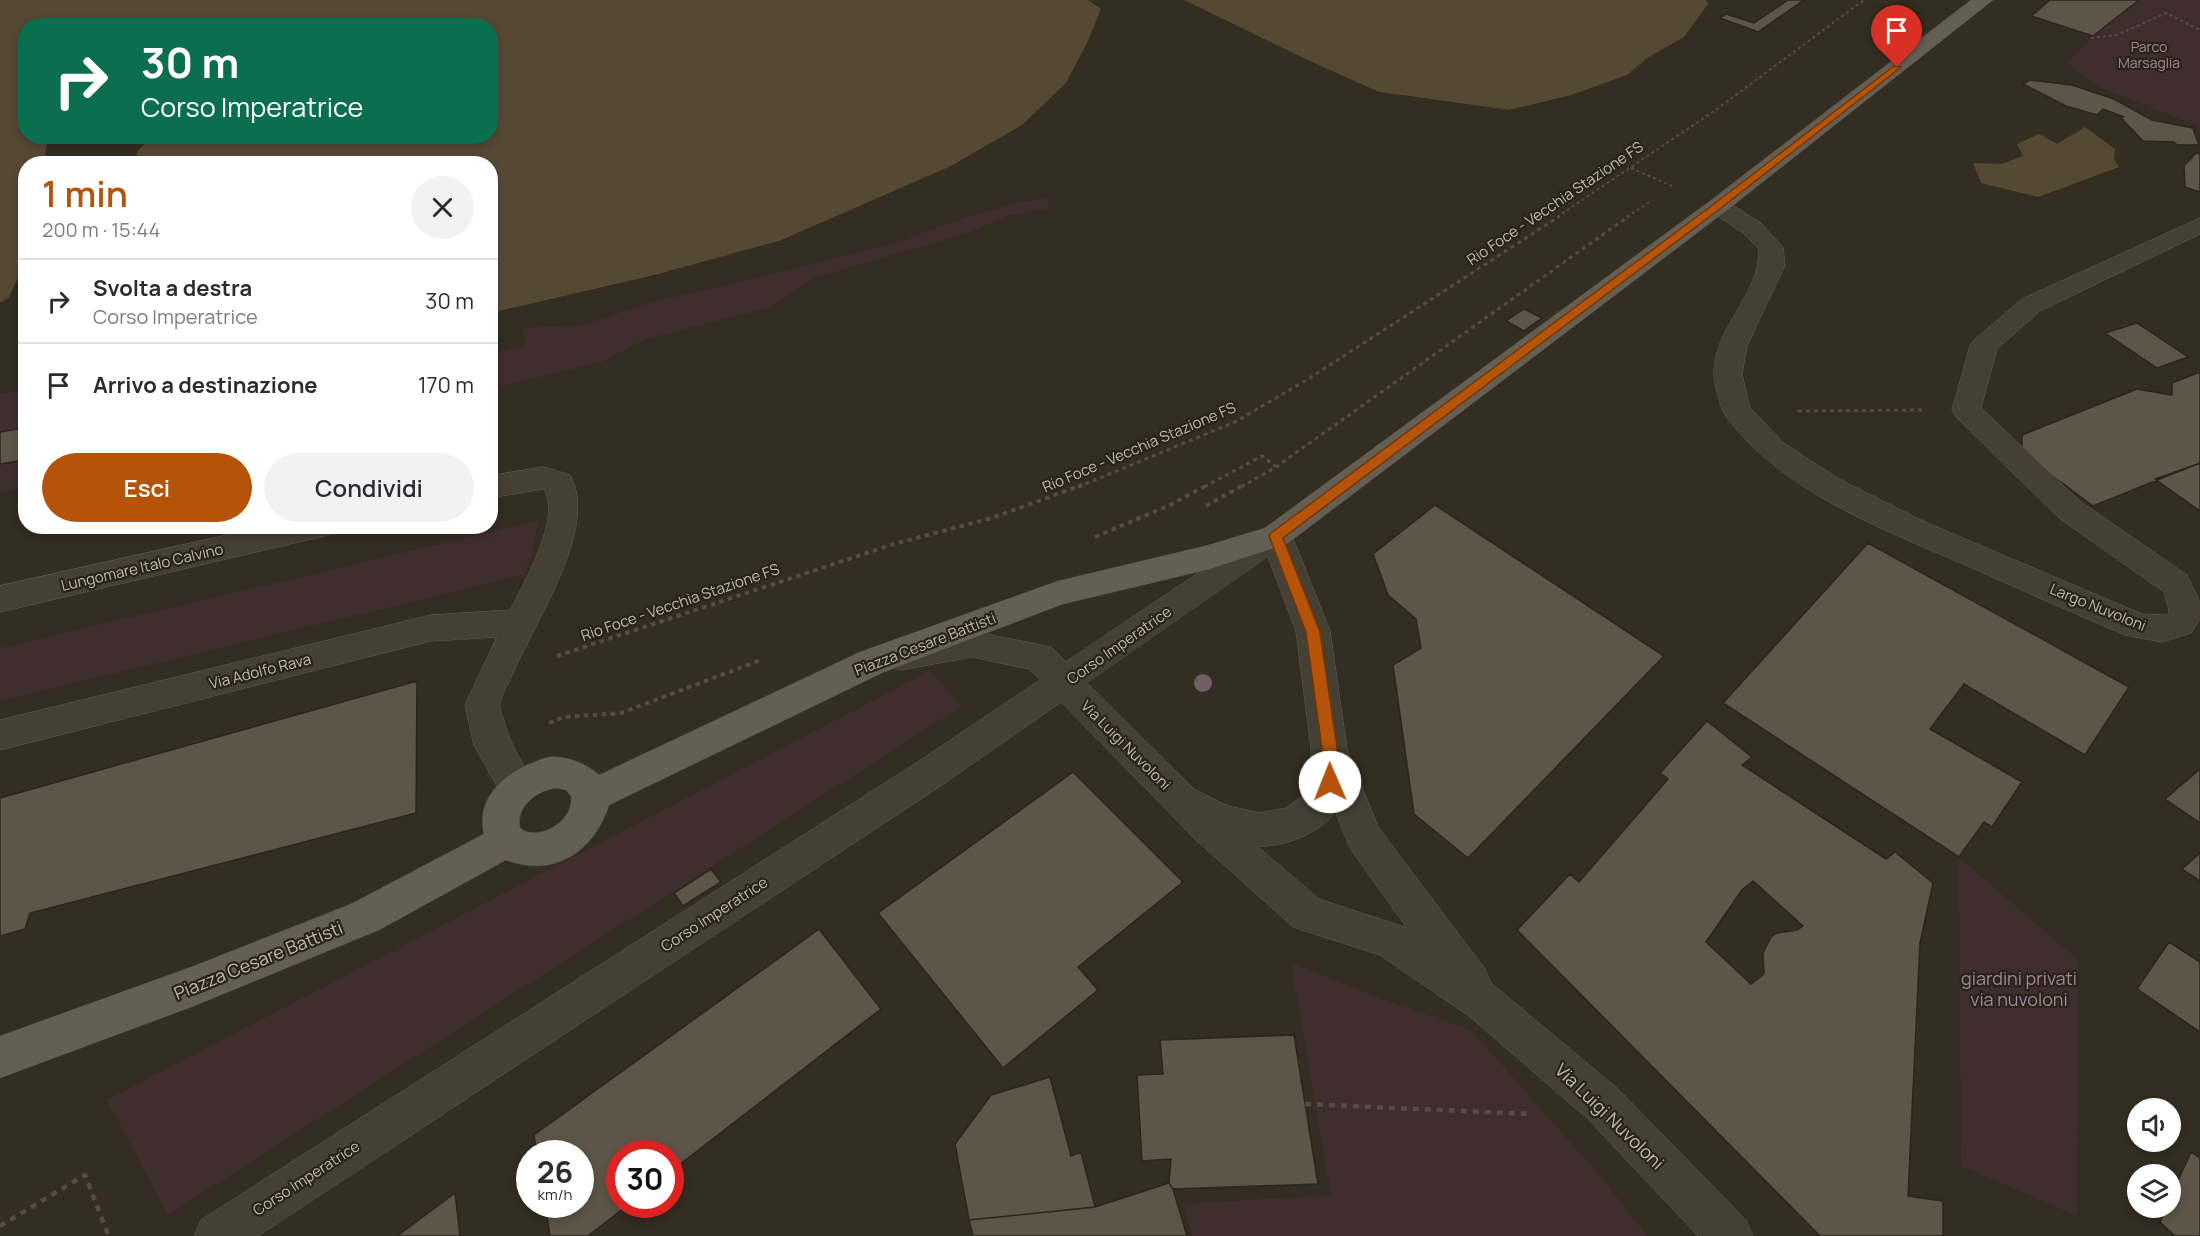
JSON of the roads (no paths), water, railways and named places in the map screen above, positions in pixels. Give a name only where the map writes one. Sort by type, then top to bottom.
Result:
[{"type":"main road","name":"Corso Imperatrice","points":[[1276,536],[1718,206],[1983,0]]},
{"type":"main road","name":"Piazza Cesare Battisti","points":[[591,796],[872,662],[1058,593],[1210,557],[1276,536]]},
{"type":"main road","points":[[556,772],[579,778],[587,786],[591,796],[591,807],[583,823],[569,838],[556,846],[528,850],[506,841],[501,833],[499,822],[501,810],[517,788],[543,774],[556,772]]},
{"type":"main road","name":"Piazza Cesare Battisti","points":[[0,1057],[194,986],[365,917],[506,841]]},
{"type":"street","name":"Largo Nuvoloni","points":[[1718,206],[1752,228],[1771,247],[1772,265],[1733,346],[1728,374],[1737,411],[1774,451],[1828,487],[1914,530],[2137,626],[2155,630],[2171,630],[2183,626],[2190,618],[2191,607],[2186,595],[2176,584],[2070,510],[1966,410],[1984,346],[2031,305],[2200,225]]},
{"type":"street","points":[[498,486],[544,478],[559,483],[564,508],[562,525],[544,576],[502,659],[482,705],[492,745],[517,788]]},
{"type":"street","name":"Lungomare Italo Calvino","points":[[0,599],[285,534]]},
{"type":"street","name":"Corso Imperatrice","points":[[217,1236],[926,776],[1276,536]]},
{"type":"street","name":"Via Luigi Nuvoloni","points":[[1180,800],[1221,821],[1260,830],[1295,823],[1320,804],[1330,782],[1329,748],[1313,632],[1276,536]]},
{"type":"street","name":"Via Adolfo Rava","points":[[0,735],[430,628],[522,622]]},
{"type":"street","name":"Via Luigi Nuvoloni","points":[[872,662],[972,644],[1039,657],[1210,829],[1307,914],[1392,940],[1484,1002],[1603,1104],[1730,1236]]},
{"type":"street","name":"Via Luigi Nuvoloni","points":[[1329,748],[1363,836],[1484,1002]]},
{"type":"park label","name":"Parco Marsaglia","points":[[2149,54]]},
{"type":"park label","name":"giardini privati via nuvoloni","points":[[2019,988]]}]
